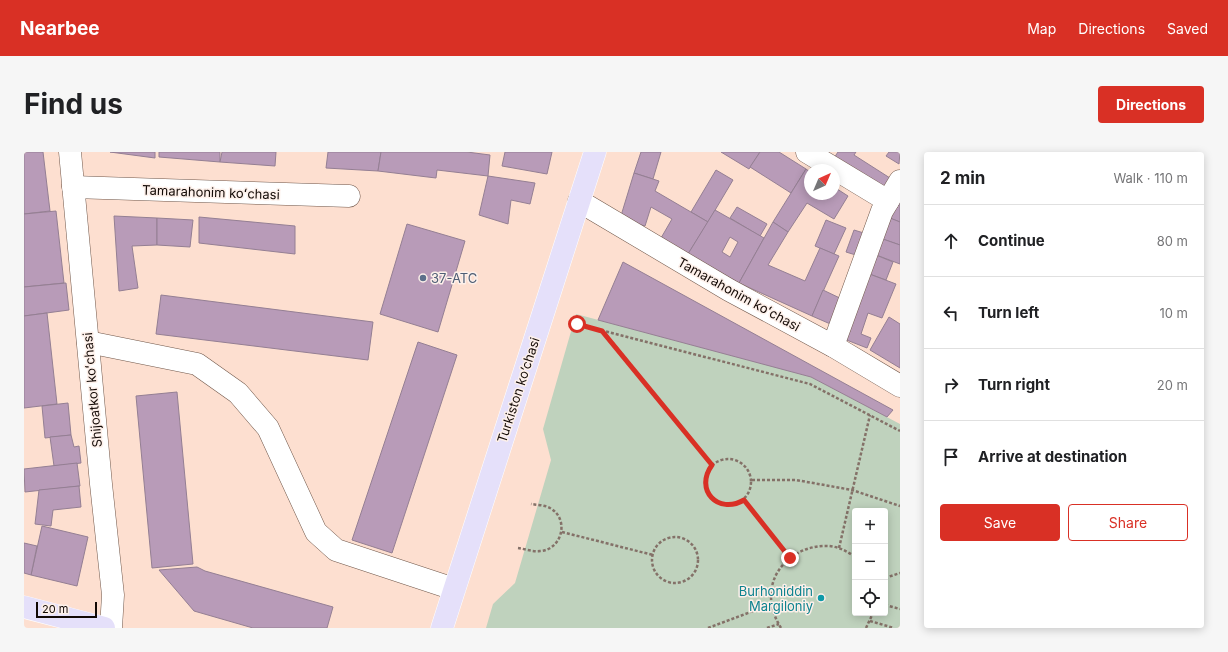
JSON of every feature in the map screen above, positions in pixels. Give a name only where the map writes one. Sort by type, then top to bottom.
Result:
[{"type":"main road","name":"Turkiston ko’chasi","points":[[442,628],[595,152]]},
{"type":"main road","points":[[24,607],[104,628]]},
{"type":"street","name":"Shijoatkor koʻchasi","points":[[70,152],[113,595],[111,628]]},
{"type":"street","points":[[807,152],[888,202]]},
{"type":"street","points":[[833,346],[882,211],[900,181]]},
{"type":"street","name":"Tamarahonim koʻchasi","points":[[73,187],[349,196]]},
{"type":"street","name":"Tamarahonim koʻchasi","points":[[580,200],[729,290],[833,346],[900,386]]},
{"type":"street","points":[[88,342],[197,364],[238,393],[268,428],[316,532],[336,550],[454,589]]},
{"type":"path","points":[[577,324],[810,384],[900,431]]},
{"type":"path","points":[[602,331],[712,465]]},
{"type":"path","points":[[839,548],[870,415]]},
{"type":"path","points":[[725,458],[739,461],[749,471],[752,480],[749,494],[744,500],[737,504],[729,505],[721,504],[714,500],[706,487],[705,479],[712,465],[725,458]]},
{"type":"path","points":[[752,480],[796,480],[852,490],[900,506]]},
{"type":"path","points":[[744,500],[790,558]]},
{"type":"path","points":[[518,548],[539,552],[547,550],[554,546],[562,532],[559,517],[555,511],[549,507],[531,504]]},
{"type":"path","points":[[562,532],[653,555]]},
{"type":"path","points":[[679,537],[686,539],[696,550],[698,565],[696,572],[684,582],[668,583],[655,573],[652,566],[653,555],[659,544],[664,540],[679,537]]},
{"type":"path","points":[[781,628],[773,613],[771,596],[774,579],[783,565],[795,553],[811,547],[828,545],[839,548],[852,555]]},
{"type":"path","points":[[888,577],[900,573]]},
{"type":"path","points":[[708,628],[772,604]]},
{"type":"path","points":[[888,606],[900,609]]},
{"type":"path","points":[[866,628],[872,616]]},
{"type":"path","points":[[870,621],[894,628]]},
{"type":"path","points":[[767,628],[779,624]]},
{"type":"green space","points":[[576,314],[811,377],[900,424],[900,628],[486,628],[493,604],[515,583],[551,460],[543,429]]},
{"type":"building","points":[[24,152],[43,152],[50,211],[24,214]]},
{"type":"building","points":[[110,152],[155,152],[155,158]]},
{"type":"building","points":[[159,152],[220,152],[220,162],[159,157]]},
{"type":"building","points":[[222,152],[276,152],[275,166],[220,162]]},
{"type":"building","points":[[328,152],[381,152],[378,171],[326,168]]},
{"type":"building","points":[[381,152],[467,152],[490,155],[488,176],[437,170],[436,178],[378,171]]},
{"type":"building","points":[[505,152],[552,152],[547,174],[502,166]]},
{"type":"building","points":[[641,152],[661,152],[653,179],[634,173]]},
{"type":"building","points":[[721,152],[760,152],[749,169]]},
{"type":"building","points":[[760,152],[779,152],[804,168],[804,172],[791,193],[750,167]]},
{"type":"building","points":[[838,152],[856,152],[854,155],[890,178],[880,193],[840,166],[840,164],[836,164],[832,161]]},
{"type":"building","points":[[889,152],[900,152],[899,164],[886,156]]},
{"type":"building","points":[[716,170],[733,180],[708,222],[691,212]]},
{"type":"building","points":[[804,172],[804,200],[840,200],[840,191],[848,196],[834,219],[807,203],[788,232],[773,222]]},
{"type":"building","points":[[634,173],[659,181],[655,191],[708,222],[688,254],[661,238],[672,219],[651,207],[645,226],[620,219]]},
{"type":"building","points":[[488,176],[535,183],[530,204],[511,200],[508,224],[479,215]]},
{"type":"building","points":[[900,185],[900,222],[882,215]]},
{"type":"building","points":[[737,207],[767,224],[760,236],[730,218]]},
{"type":"building","points":[[715,210],[764,238],[739,283],[688,254]],"holes":[[[730,237],[738,242],[730,257],[722,252]]]},
{"type":"building","points":[[56,211],[64,283],[24,287],[24,214]]},
{"type":"building","points":[[114,216],[157,218],[157,245],[132,246],[138,288],[119,291]]},
{"type":"building","points":[[885,216],[900,222],[900,245],[877,237]]},
{"type":"building","points":[[199,217],[295,226],[295,254],[199,243]]},
{"type":"building","points":[[157,218],[193,220],[190,247],[157,245]]},
{"type":"building","points":[[826,220],[846,228],[834,254],[815,246]]},
{"type":"building","points":[[773,222],[788,232],[768,265],[805,281],[820,248],[839,256],[812,316],[739,283]]},
{"type":"building","name":"37-АТС","points":[[407,224],[465,241],[438,332],[380,314]]},
{"type":"building","points":[[854,230],[867,234],[859,256],[846,252]]},
{"type":"building","points":[[877,237],[900,245],[900,264],[871,253]]},
{"type":"building","points":[[871,253],[893,262],[886,280],[864,272]]},
{"type":"building","points":[[623,262],[893,410],[887,417],[811,377],[598,320]]},
{"type":"building","points":[[864,272],[896,284],[882,318],[868,313],[861,334],[871,338],[867,348],[839,337]]},
{"type":"building","points":[[66,283],[69,310],[24,316],[24,287]]},
{"type":"building","points":[[823,290],[846,301],[835,326],[812,316]]},
{"type":"building","points":[[161,295],[373,322],[368,360],[156,334]]},
{"type":"building","points":[[47,313],[57,404],[24,408],[24,316]]},
{"type":"building","points":[[889,317],[900,324],[900,368],[870,350]]},
{"type":"building","points":[[418,342],[457,355],[392,553],[352,540]]},
{"type":"building","points":[[177,392],[193,564],[152,568],[136,396]]},
{"type":"building","points":[[68,403],[71,435],[45,438],[42,406]]},
{"type":"building","points":[[71,435],[74,447],[79,446],[81,463],[54,466],[50,437]]},
{"type":"building","points":[[77,463],[80,486],[25,492],[24,469]]},
{"type":"building","points":[[79,486],[81,507],[53,510],[51,526],[35,524],[39,490]]},
{"type":"building","points":[[42,526],[88,537],[77,586],[31,575]]},
{"type":"building","points":[[24,543],[37,546],[31,575],[24,573]]},
{"type":"building","points":[[197,567],[205,571],[333,607],[327,628],[253,628],[194,611],[159,570]]},
{"type":"place","name":"37-АТС","points":[[423,278]]},
{"type":"place","name":"Burhoniddin Margiloniy","points":[[821,598]]},
{"type":"route","points":[[577,324],[602,331],[712,465],[707,471],[705,479],[706,487],[714,500],[721,504],[729,505],[737,504],[744,500],[790,558]]}]
